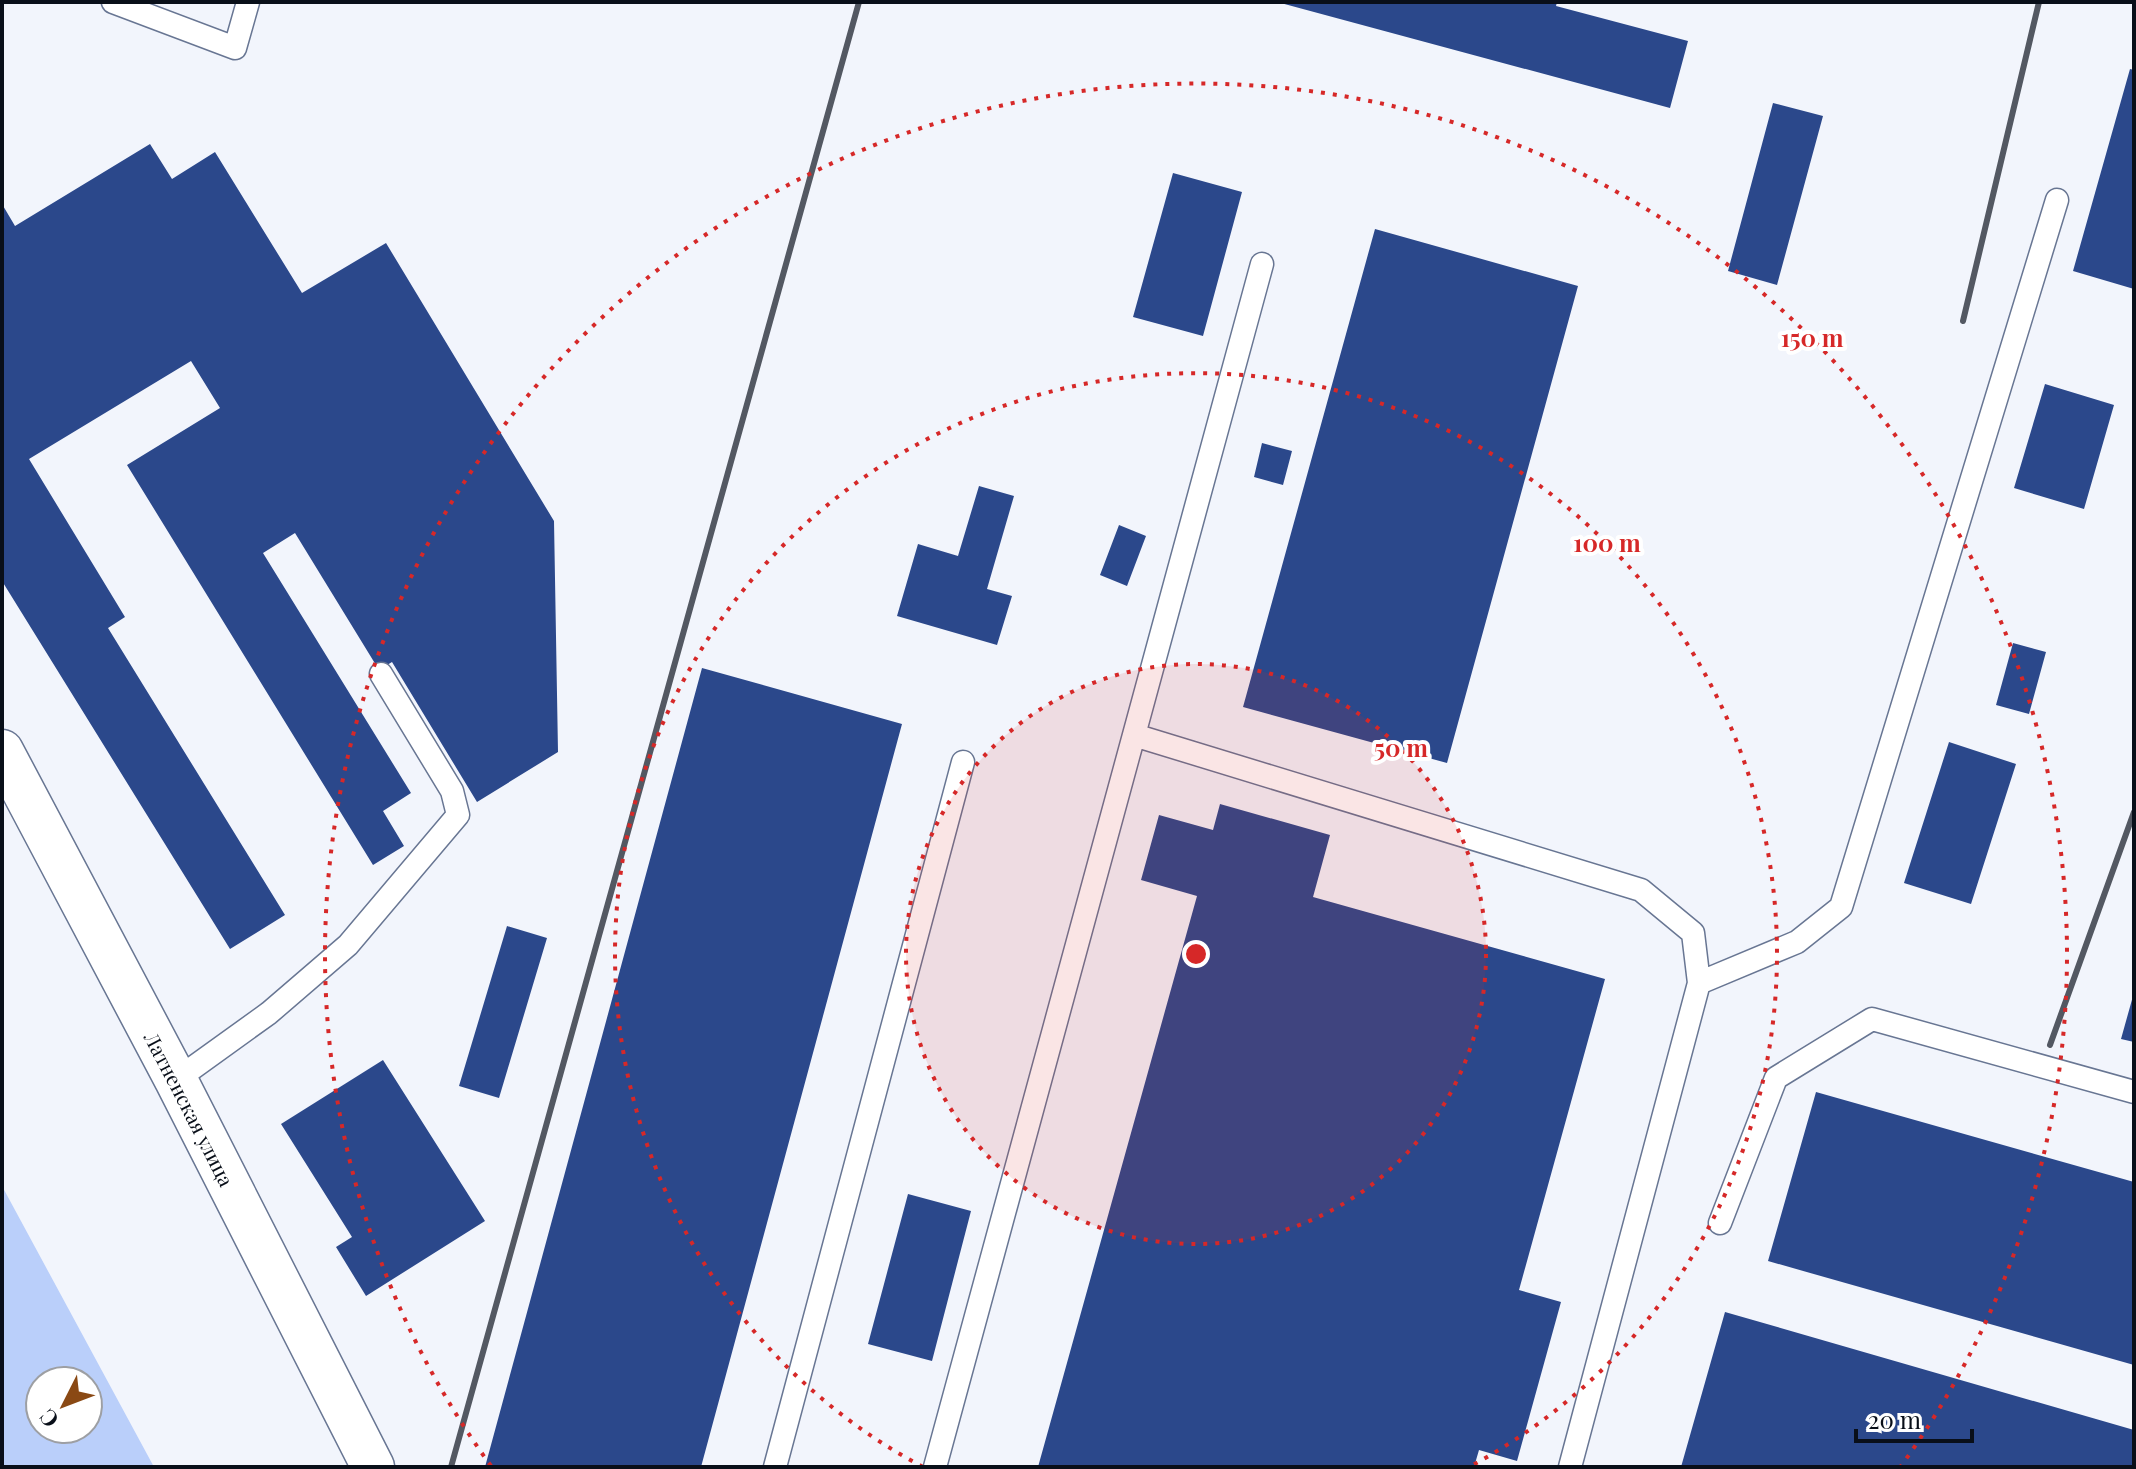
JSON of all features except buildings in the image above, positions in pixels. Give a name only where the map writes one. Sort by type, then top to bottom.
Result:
[{"type":"street","name":"Латненская улица","points":[[2,751],[176,1080],[370,1465]]},
{"type":"lane","points":[[113,2],[235,48],[248,2]]},
{"type":"lane","points":[[1699,983],[1797,942],[1841,907],[2057,200]]},
{"type":"lane","points":[[935,1467],[1262,264]]},
{"type":"lane","points":[[176,1080],[269,1013],[348,945],[458,815],[452,791],[381,674]]},
{"type":"lane","points":[[1134,735],[1641,890],[1693,933],[1699,983],[1570,1467]]},
{"type":"lane","points":[[775,1467],[963,762]]},
{"type":"lane","points":[[1720,1223],[1776,1078],[1872,1019],[2134,1092]]},
{"type":"shaded area","points":[[2,1186],[99,1365],[24,1365],[24,1445],[104,1445],[104,1375],[154,1467],[2,1467]]},
{"type":"railway","points":[[451,1467],[859,2]]},
{"type":"railway","points":[[1963,321],[2039,2]]},
{"type":"railway","points":[[2050,1045],[2134,812]]}]
